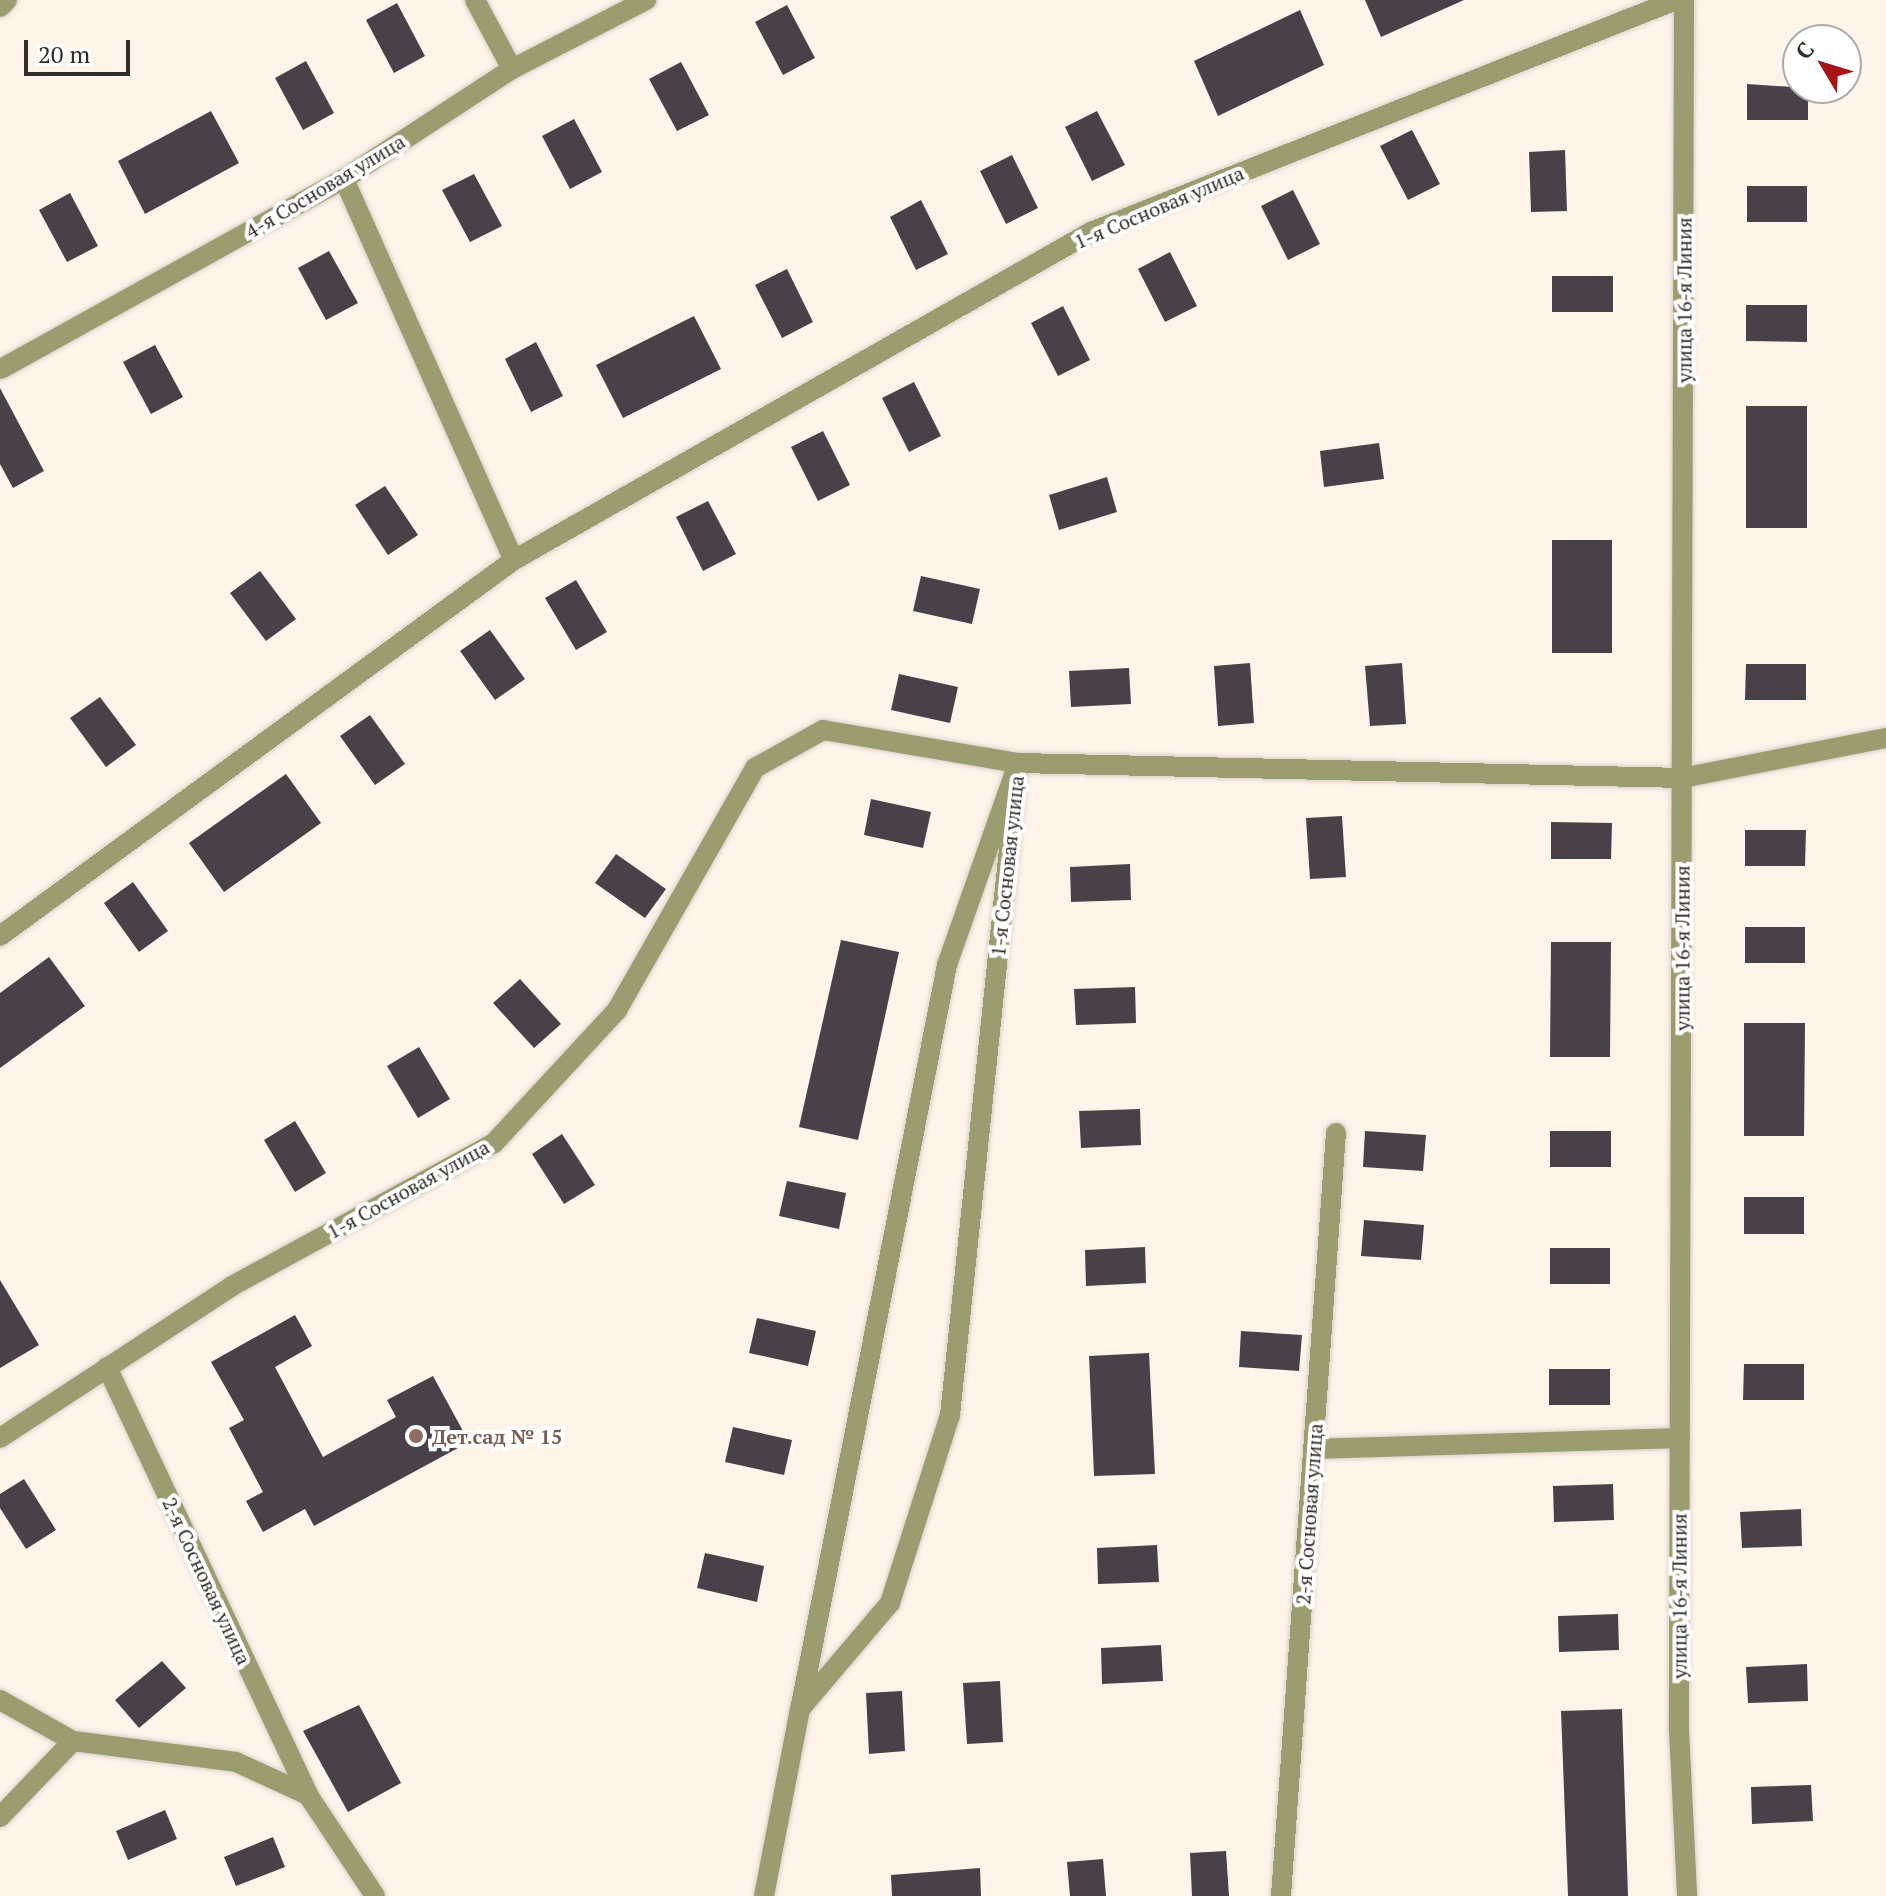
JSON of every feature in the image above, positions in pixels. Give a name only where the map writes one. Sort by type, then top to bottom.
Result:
[{"type":"street","points":[[0,7],[7,0]]},
{"type":"street","points":[[475,0],[512,69]]},
{"type":"street","name":"4-я Сосновая улица","points":[[1,369],[344,179],[512,69],[646,0]]},
{"type":"street","name":"1-я Сосновая улица","points":[[0,936],[514,560],[1091,232],[1676,0]]},
{"type":"street","name":"улица 16-я Линия","points":[[1684,0],[1679,1730],[1687,1896]]},
{"type":"street","points":[[344,179],[514,560]]},
{"type":"street","name":"1-я Сосновая улица","points":[[0,1438],[232,1286],[494,1143],[617,1010],[755,768],[823,730],[1018,763],[950,1415],[890,1603],[800,1709],[764,1896]]},
{"type":"street","points":[[800,1709],[947,965],[1018,763],[1682,778],[1886,738]]},
{"type":"street","name":"2-я Сосновая улица","points":[[1281,1896],[1336,1133]]},
{"type":"street","name":"2-я Сосновая улица","points":[[107,1367],[308,1795],[375,1896]]},
{"type":"street","points":[[1313,1449],[1680,1438]]},
{"type":"street","points":[[0,1700],[73,1741],[236,1762],[308,1795]]},
{"type":"street","points":[[0,1817],[73,1741]]},
{"type":"building","points":[[1365,0],[1464,0],[1381,37]]},
{"type":"building","points":[[397,3],[425,56],[394,73],[366,20]]},
{"type":"building","points":[[787,5],[815,58],[783,75],[755,22]]},
{"type":"building","points":[[1300,10],[1324,65],[1218,116],[1194,61]]},
{"type":"building","points":[[306,61],[334,113],[303,130],[275,78]]},
{"type":"building","points":[[681,62],[709,115],[677,131],[649,79]]},
{"type":"building","points":[[1747,84],[1782,86],[1782,104],[1808,104],[1808,120],[1747,120]]},
{"type":"building","points":[[211,111],[239,163],[145,214],[118,161]]},
{"type":"building","points":[[1097,111],[1125,165],[1092,181],[1065,127]]},
{"type":"building","points":[[574,119],[602,172],[570,189],[542,136]]},
{"type":"building","points":[[1412,130],[1440,184],[1408,200],[1380,146]]},
{"type":"building","points":[[1565,150],[1567,211],[1531,212],[1529,152]]},
{"type":"building","points":[[1012,155],[1038,208],[1006,224],[980,171]]},
{"type":"building","points":[[474,174],[502,226],[470,242],[442,190]]},
{"type":"building","points":[[1747,186],[1807,186],[1807,222],[1747,222]]},
{"type":"building","points":[[1293,190],[1320,244],[1288,260],[1261,206]]},
{"type":"building","points":[[70,193],[98,246],[67,262],[39,210]]},
{"type":"building","points":[[921,200],[948,254],[916,270],[890,217]]},
{"type":"building","points":[[329,251],[358,303],[326,320],[298,268]]},
{"type":"building","points":[[1170,252],[1197,306],[1165,322],[1138,269]]},
{"type":"building","points":[[787,269],[813,322],[782,338],[755,285]]},
{"type":"building","points":[[1552,276],[1613,276],[1613,312],[1552,312]]},
{"type":"building","points":[[1746,305],[1807,305],[1807,342],[1746,341]]},
{"type":"building","points":[[1063,306],[1090,360],[1058,376],[1031,323]]},
{"type":"building","points":[[694,316],[721,369],[623,418],[596,365]]},
{"type":"building","points":[[536,342],[563,396],[531,412],[505,359]]},
{"type":"building","points":[[155,345],[183,397],[151,414],[123,362]]},
{"type":"building","points":[[914,382],[941,436],[909,452],[882,398]]},
{"type":"building","points":[[0,388],[44,471],[13,488],[0,464]]},
{"type":"building","points":[[1746,406],[1807,406],[1807,528],[1746,528]]},
{"type":"building","points":[[823,431],[850,485],[818,501],[791,447]]},
{"type":"building","points":[[1379,443],[1384,479],[1324,487],[1320,451]]},
{"type":"building","points":[[1107,477],[1117,512],[1059,530],[1049,495]]},
{"type":"building","points":[[385,486],[418,535],[388,555],[355,505]]},
{"type":"building","points":[[708,501],[736,554],[703,571],[676,517]]},
{"type":"building","points":[[1552,540],[1612,540],[1612,653],[1552,653]]},
{"type":"building","points":[[260,571],[296,619],[266,641],[230,593]]},
{"type":"building","points":[[921,576],[980,589],[972,624],[913,611]]},
{"type":"building","points":[[576,580],[607,632],[576,650],[545,598]]},
{"type":"building","points":[[490,630],[525,679],[495,700],[460,651]]},
{"type":"building","points":[[1250,663],[1254,723],[1218,726],[1214,666]]},
{"type":"building","points":[[1402,663],[1406,724],[1370,726],[1365,666]]},
{"type":"building","points":[[1746,664],[1806,664],[1806,700],[1745,700]]},
{"type":"building","points":[[1129,668],[1131,704],[1071,707],[1069,671]]},
{"type":"building","points":[[899,674],[958,687],[950,723],[891,710]]},
{"type":"building","points":[[100,697],[136,745],[106,767],[70,718]]},
{"type":"building","points":[[370,715],[405,764],[375,785],[340,736]]},
{"type":"building","points":[[286,774],[321,823],[224,892],[189,843]]},
{"type":"building","points":[[871,799],[931,812],[923,848],[864,835]]},
{"type":"building","points":[[1342,816],[1346,877],[1310,879],[1306,818]]},
{"type":"building","points":[[1551,822],[1612,823],[1611,859],[1551,859]]},
{"type":"building","points":[[1745,830],[1806,830],[1805,866],[1745,866]]},
{"type":"building","points":[[616,854],[666,889],[645,918],[595,883]]},
{"type":"building","points":[[1130,864],[1131,900],[1071,902],[1070,867]]},
{"type":"building","points":[[133,882],[168,931],[139,952],[104,903]]},
{"type":"building","points":[[1745,927],[1805,927],[1805,963],[1745,963]]},
{"type":"building","points":[[841,940],[899,952],[858,1140],[799,1127]]},
{"type":"building","points":[[1551,942],[1611,942],[1610,1057],[1550,1057]]},
{"type":"building","points":[[49,957],[85,1006],[0,1068],[0,993]]},
{"type":"building","points":[[520,979],[561,1024],[534,1048],[493,1003]]},
{"type":"building","points":[[1135,987],[1136,1023],[1076,1025],[1074,989]]},
{"type":"building","points":[[1744,1023],[1805,1023],[1804,1136],[1744,1136]]},
{"type":"building","points":[[419,1047],[450,1099],[418,1118],[387,1066]]},
{"type":"building","points":[[1140,1109],[1141,1145],[1081,1148],[1079,1111]]},
{"type":"building","points":[[295,1121],[326,1173],[295,1192],[264,1140]]},
{"type":"building","points":[[1365,1131],[1426,1135],[1423,1171],[1363,1167]]},
{"type":"building","points":[[1550,1131],[1611,1131],[1611,1167],[1550,1167]]},
{"type":"building","points":[[562,1134],[595,1185],[564,1204],[532,1154]]},
{"type":"building","points":[[787,1181],[846,1193],[839,1229],[779,1216]]},
{"type":"building","points":[[1744,1197],[1804,1197],[1804,1234],[1744,1234]]},
{"type":"building","points":[[1364,1220],[1424,1225],[1421,1260],[1361,1256]]},
{"type":"building","points":[[1145,1247],[1146,1283],[1086,1286],[1085,1250]]},
{"type":"building","points":[[1550,1248],[1610,1248],[1610,1284],[1550,1284]]},
{"type":"building","points":[[0,1280],[39,1345],[0,1368]]},
{"type":"building","points":[[295,1315],[312,1346],[275,1367],[323,1457],[396,1417],[387,1400],[433,1376],[469,1442],[314,1526],[305,1509],[263,1532],[246,1501],[263,1492],[229,1428],[244,1420],[211,1362]]},
{"type":"building","points":[[757,1318],[816,1331],[808,1366],[749,1353]]},
{"type":"building","points":[[1241,1331],[1302,1335],[1299,1371],[1239,1367]]},
{"type":"building","points":[[1149,1353],[1155,1474],[1094,1476],[1089,1356]]},
{"type":"building","points":[[1744,1364],[1804,1364],[1804,1400],[1743,1400]]},
{"type":"building","points":[[1549,1369],[1610,1369],[1610,1405],[1549,1405]]},
{"type":"building","points":[[733,1427],[792,1440],[784,1475],[725,1462]]},
{"type":"building","points":[[24,1479],[56,1530],[26,1549],[0,1508],[0,1494]]},
{"type":"building","points":[[1613,1484],[1614,1520],[1554,1522],[1553,1486]]},
{"type":"building","points":[[1801,1509],[1802,1546],[1742,1548],[1740,1512]]},
{"type":"building","points":[[1157,1545],[1159,1582],[1098,1584],[1097,1548]]},
{"type":"building","points":[[705,1553],[764,1566],[757,1602],[697,1588]]},
{"type":"building","points":[[1618,1614],[1619,1650],[1559,1652],[1558,1616]]},
{"type":"building","points":[[1161,1645],[1163,1681],[1102,1684],[1101,1648]]},
{"type":"building","points":[[162,1661],[186,1688],[139,1728],[115,1700]]},
{"type":"building","points":[[1807,1664],[1808,1701],[1748,1703],[1746,1667]]},
{"type":"building","points":[[1000,1681],[1003,1742],[967,1744],[963,1683]]},
{"type":"building","points":[[902,1691],[905,1751],[869,1754],[866,1693]]},
{"type":"building","points":[[359,1705],[401,1783],[348,1812],[303,1731]]},
{"type":"building","points":[[1622,1709],[1628,1896],[1568,1896],[1561,1711]]},
{"type":"building","points":[[1811,1785],[1813,1821],[1752,1824],[1751,1787]]},
{"type":"building","points":[[165,1810],[177,1839],[128,1860],[116,1831]]},
{"type":"building","points":[[273,1837],[285,1867],[236,1886],[224,1857]]},
{"type":"building","points":[[1226,1851],[1229,1896],[1192,1896],[1190,1853]]},
{"type":"building","points":[[1103,1859],[1106,1896],[1070,1896],[1067,1862]]},
{"type":"building","points":[[980,1868],[981,1896],[892,1896],[891,1875]]},
{"type":"place","name":"Дет.сад № 15","points":[[416,1436]]}]
